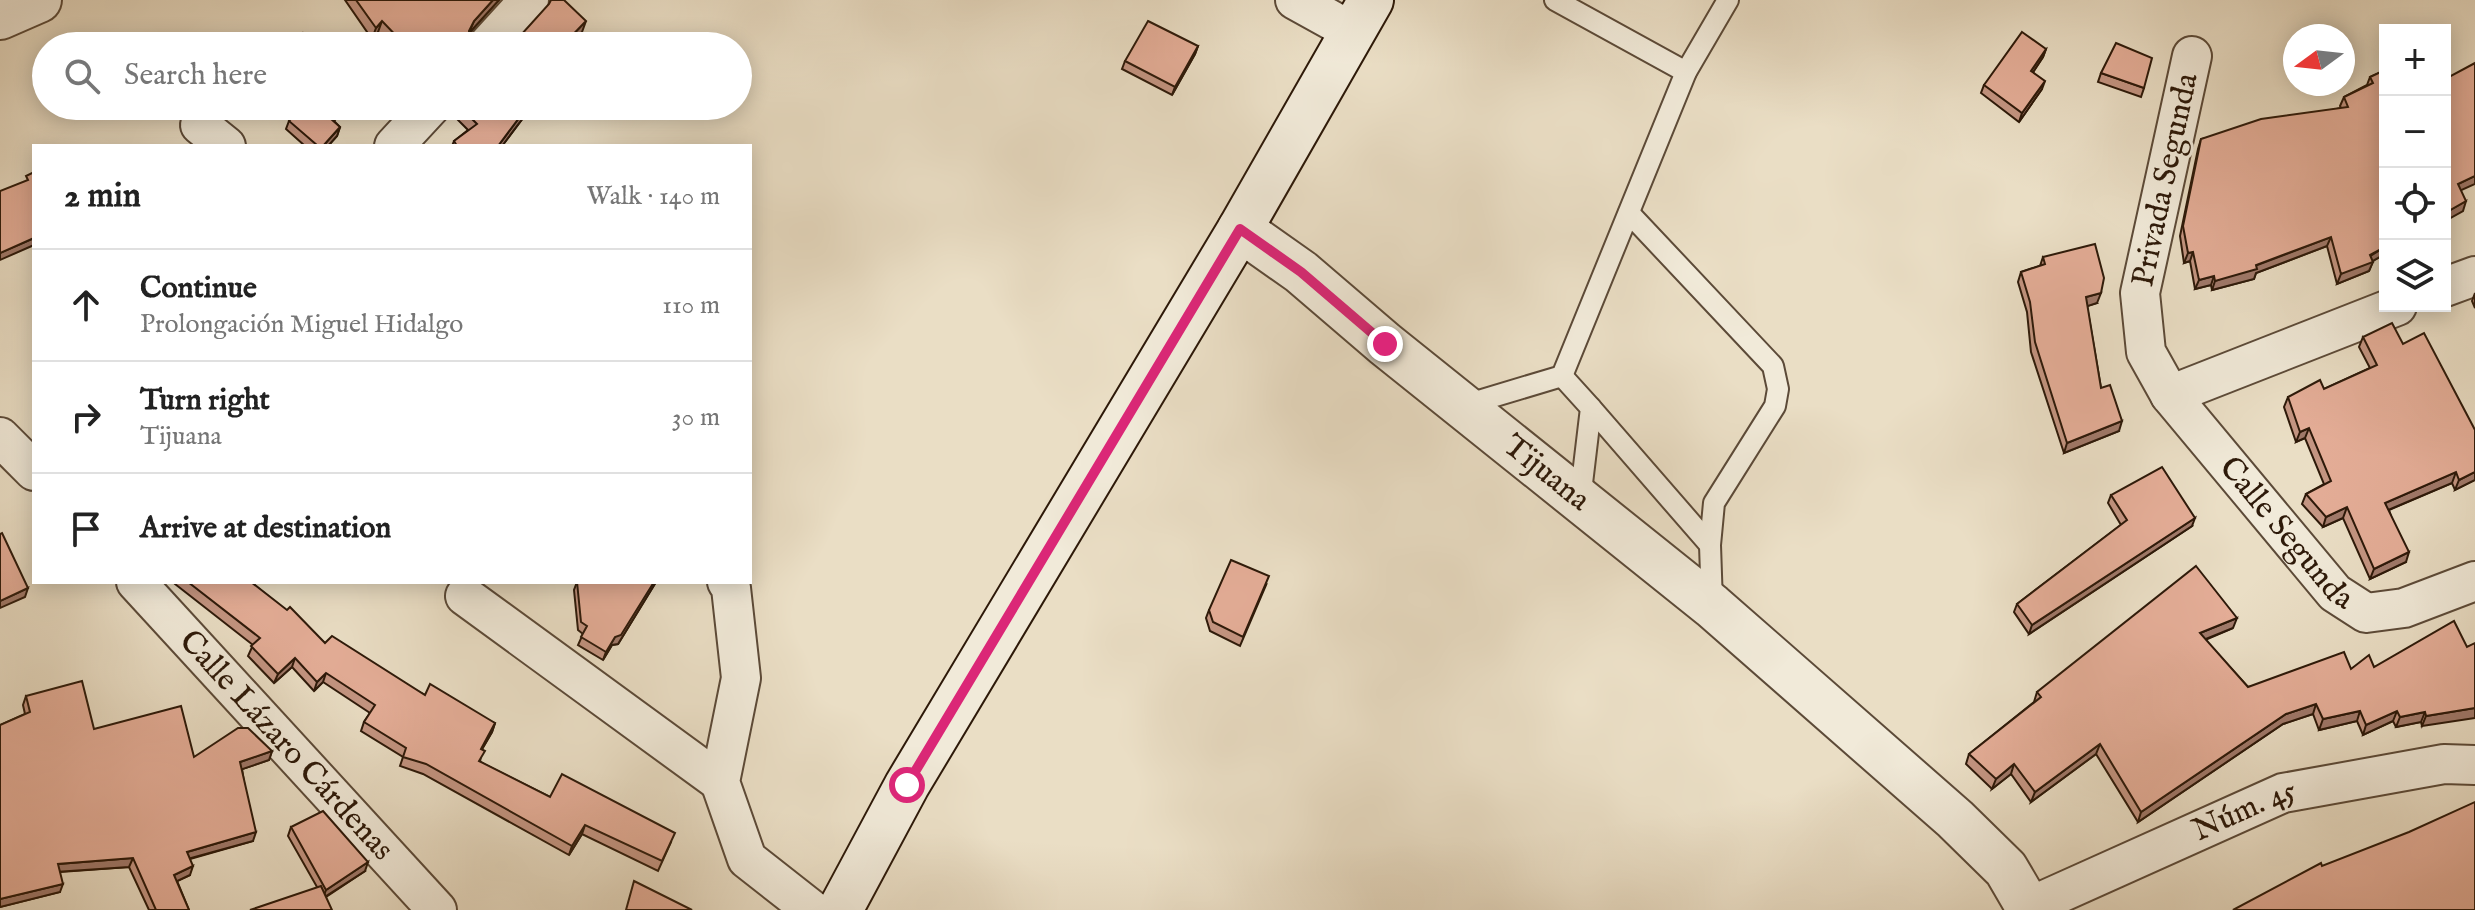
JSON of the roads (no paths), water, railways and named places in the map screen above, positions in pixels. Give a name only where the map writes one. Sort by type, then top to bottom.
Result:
[{"type":"street","points":[[0,17],[39,0]]},
{"type":"street","points":[[500,32],[529,0]]},
{"type":"street","points":[[840,910],[907,785],[1240,229],[1361,16],[1295,0]]},
{"type":"street","name":"Privada Segunda","points":[[2170,395],[2146,352],[2140,293],[2192,56]]},
{"type":"street","points":[[396,144],[418,120]]},
{"type":"street","name":"Tijuana","points":[[1240,229],[1301,272],[1462,406],[1712,606],[1955,819],[2006,869],[2029,908]]},
{"type":"street","points":[[2451,285],[2475,276]]},
{"type":"street","points":[[2170,395],[2382,312]]},
{"type":"street","name":"Calle Segunda","points":[[2170,395],[2335,593],[2366,613],[2404,608],[2475,581]]},
{"type":"street","name":"Calle Lázaro Cárdenas","points":[[138,584],[437,910]]},
{"type":"street","points":[[728,584],[741,678],[720,782],[747,859],[812,910]]},
{"type":"street","points":[[465,596],[720,782]]},
{"type":"street","name":"Núm. 45","points":[[2029,908],[2283,793],[2444,764],[2475,765]]},
{"type":"lane","points":[[1555,0],[1686,72]]},
{"type":"lane","points":[[1562,376],[1686,72],[1728,0]]},
{"type":"lane","points":[[1629,213],[1773,366],[1778,389],[1775,406],[1714,503],[1710,545],[1712,606]]},
{"type":"lane","points":[[1462,406],[1562,376]]},
{"type":"lane","points":[[1562,376],[1710,545]]},
{"type":"lane","points":[[1580,500],[1591,408]]}]
